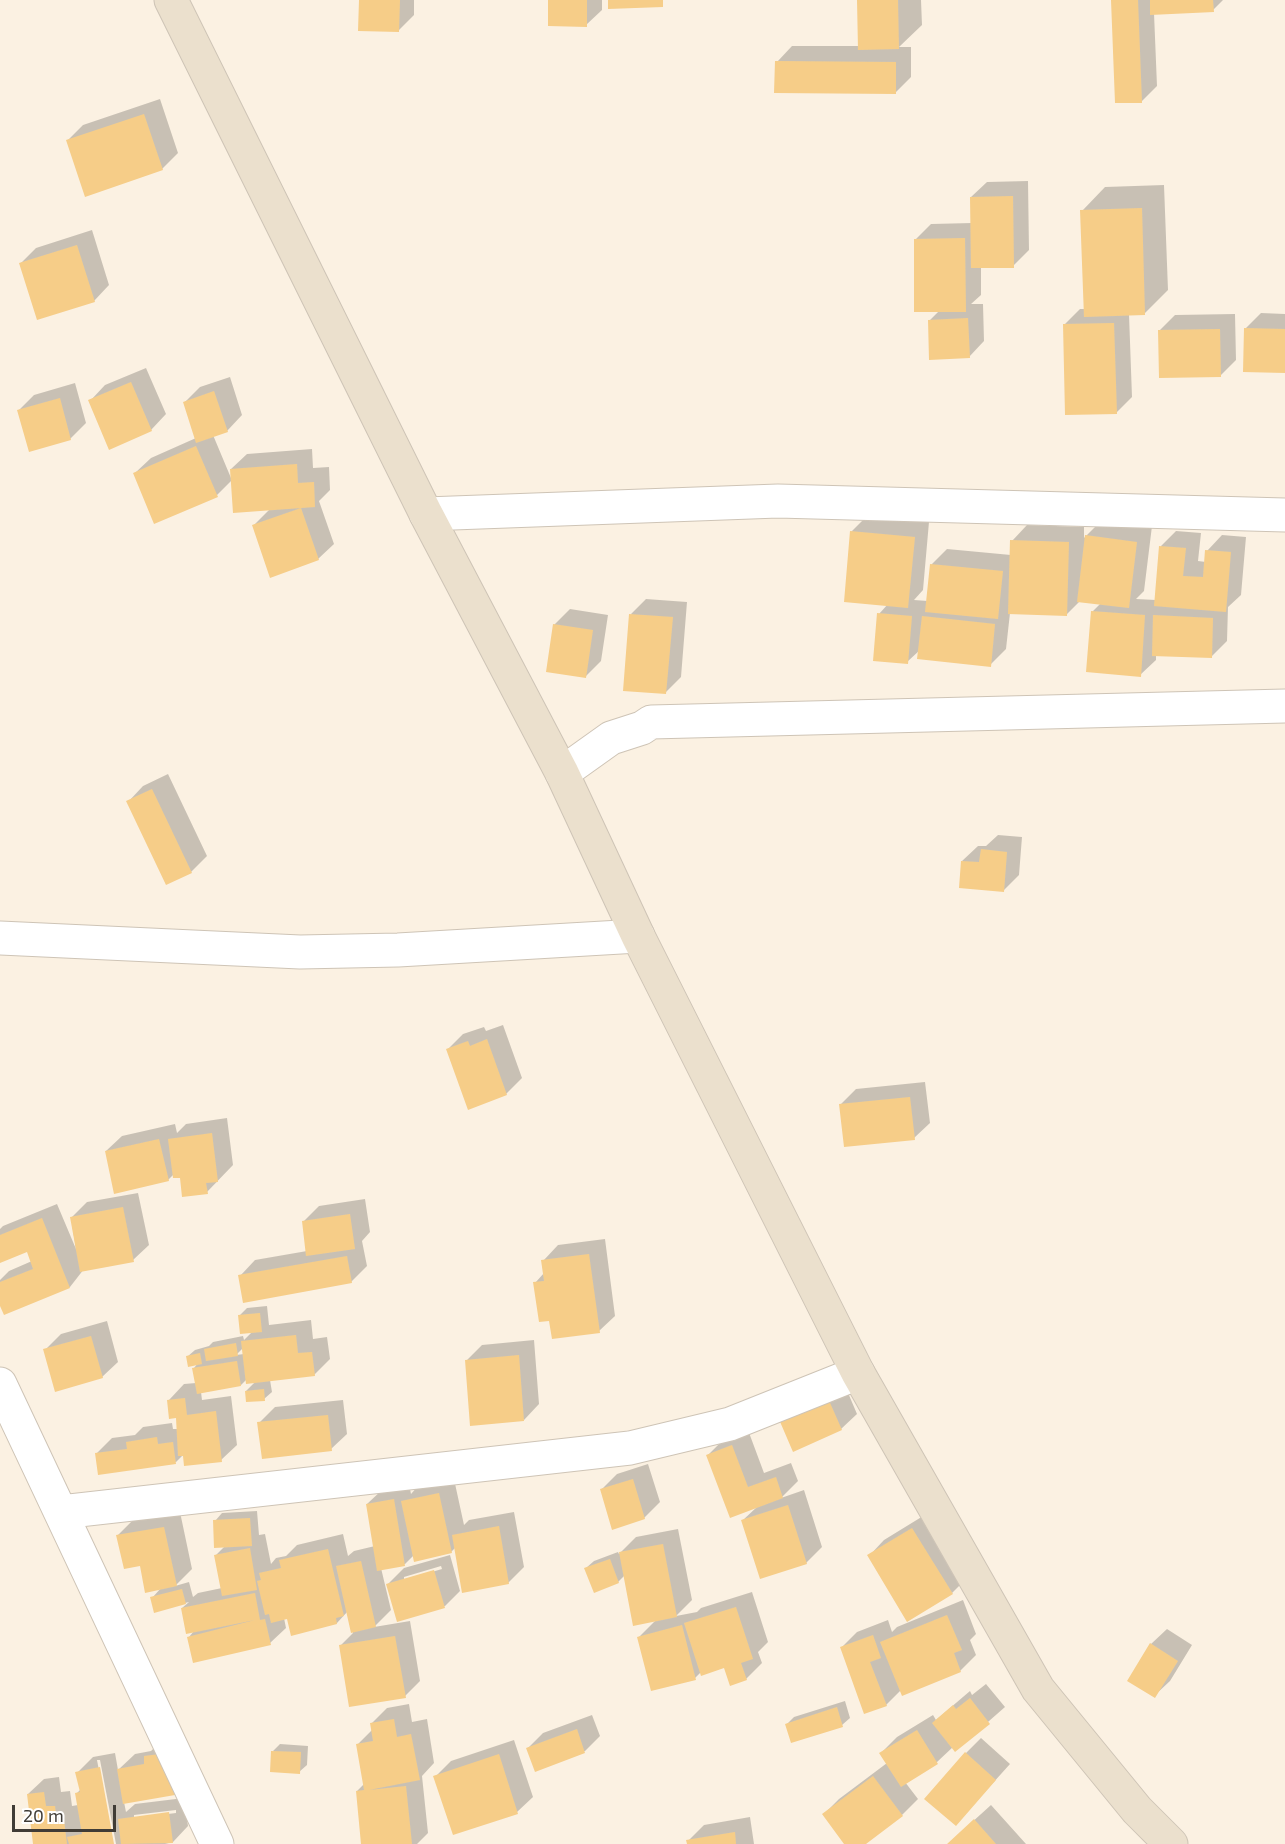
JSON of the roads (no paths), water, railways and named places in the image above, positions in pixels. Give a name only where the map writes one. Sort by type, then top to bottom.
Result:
[{"type":"street","points":[[171,0],[426,514],[562,773],[638,936],[858,1373],[1038,1689],[1137,1810],[1171,1844]]},
{"type":"street","points":[[426,514],[778,501],[1285,515]]},
{"type":"street","points":[[562,773],[611,738],[642,728],[651,722],[1285,706]]},
{"type":"street","points":[[0,938],[300,952],[398,950],[638,936]]},
{"type":"street","points":[[61,1512],[630,1448],[730,1424],[858,1373]]},
{"type":"street","points":[[0,1384],[217,1844]]}]
